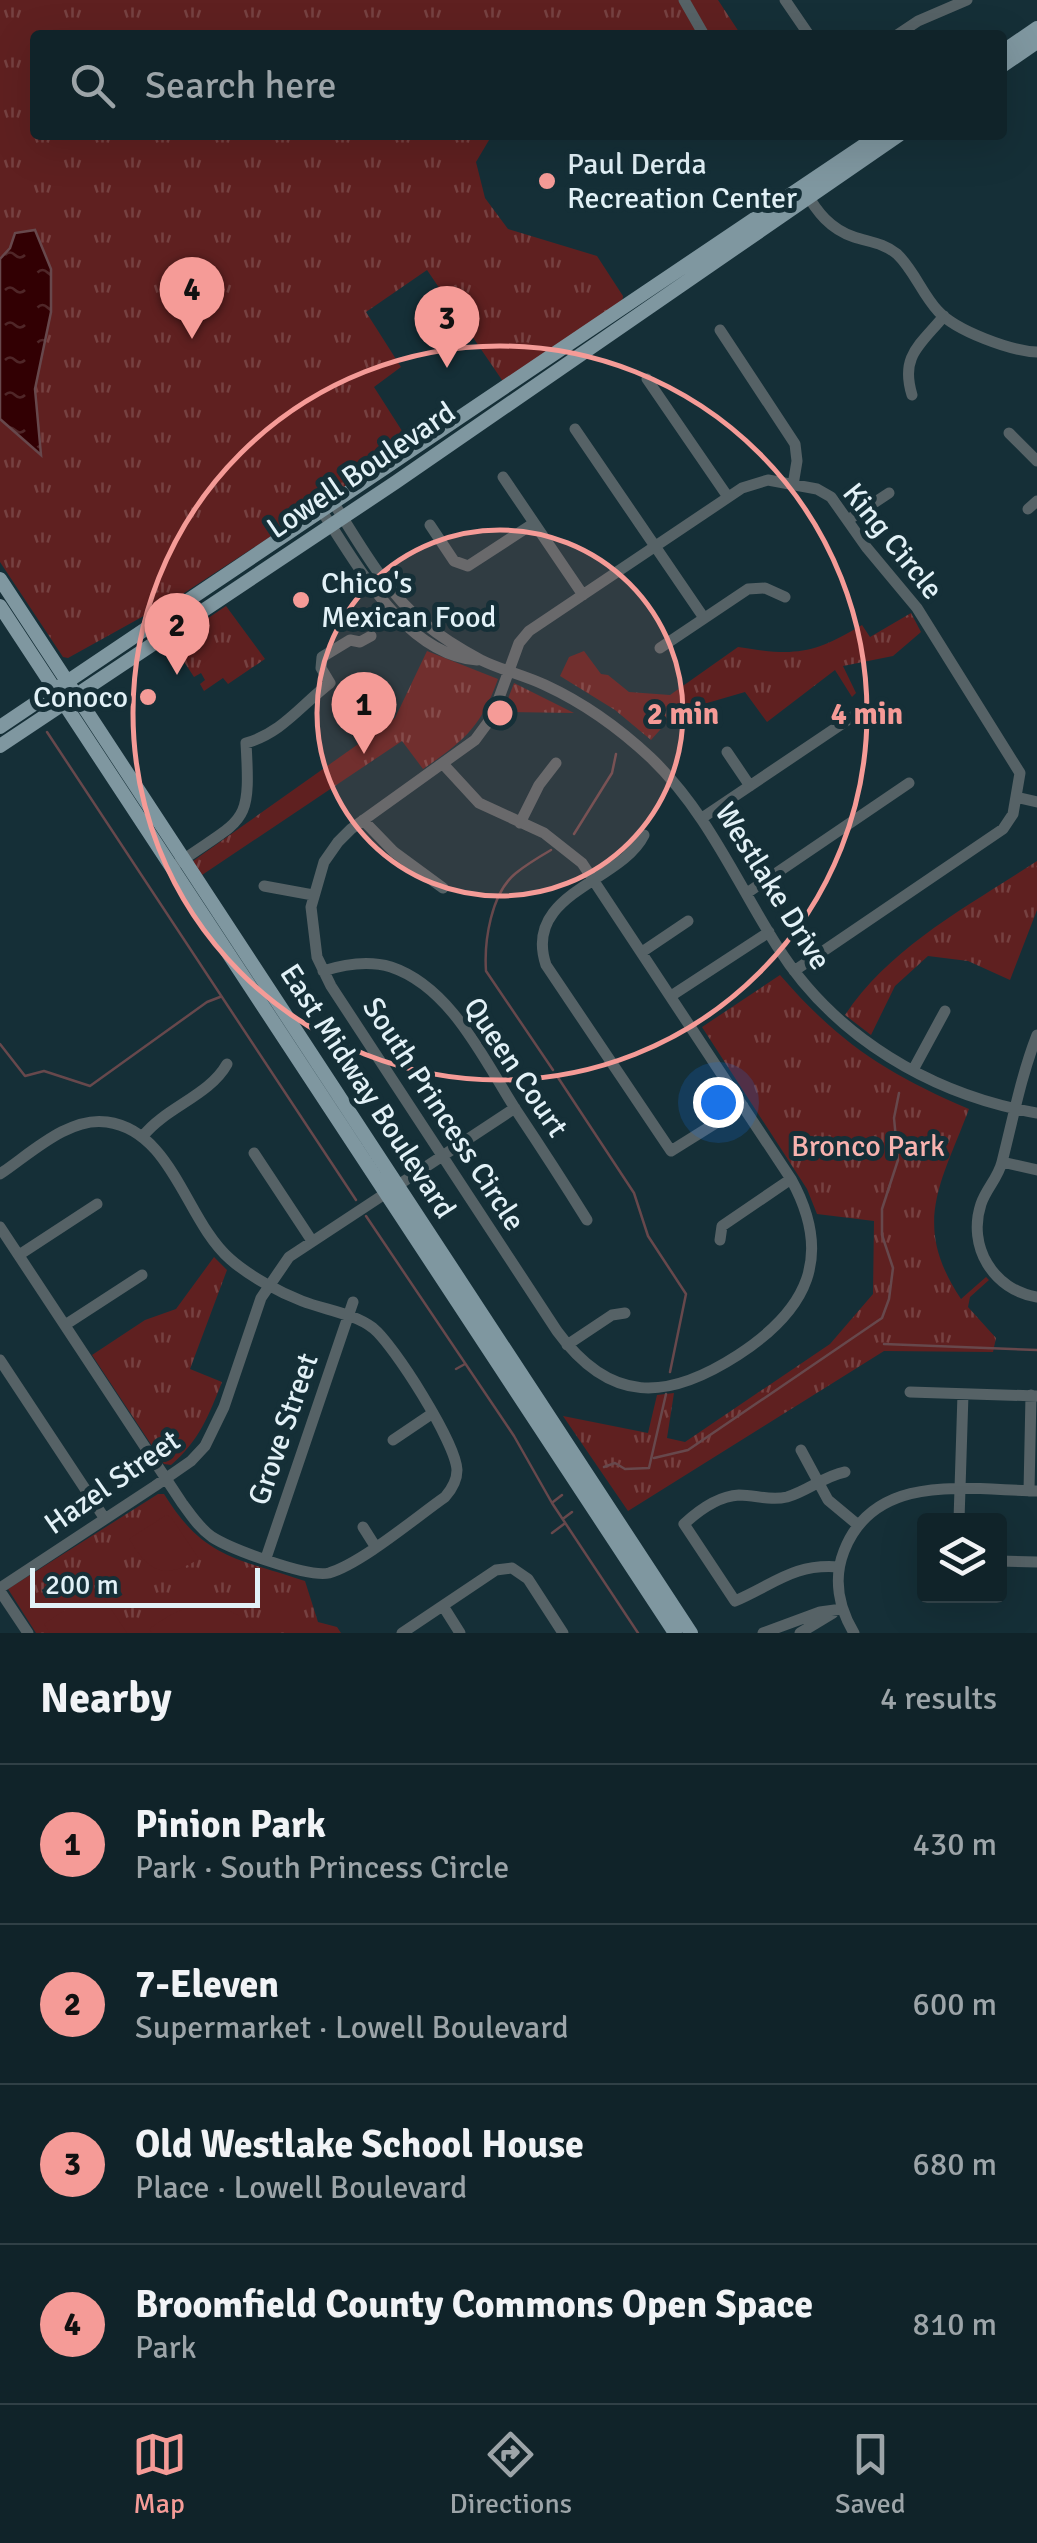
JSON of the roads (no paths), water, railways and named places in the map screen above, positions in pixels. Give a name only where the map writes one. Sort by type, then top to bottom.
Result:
[{"type":"main road","points":[[1007,49],[1037,28]]},
{"type":"main road","points":[[1007,63],[1037,42]]},
{"type":"main road","name":"Lowell Boulevard","points":[[0,727],[66,692],[336,520],[593,344],[873,140]]},
{"type":"main road","name":"Lowell Boulevard","points":[[0,746],[66,692],[327,506],[633,302],[892,140]]},
{"type":"main road","points":[[593,344],[633,312],[633,302]]},
{"type":"main road","points":[[263,569],[264,558],[295,528]]},
{"type":"main road","name":"East Midway Boulevard","points":[[0,580],[66,692],[178,864],[691,1633]]},
{"type":"main road","name":"East Midway Boulevard","points":[[0,606],[66,692]]},
{"type":"main road","name":"East Midway Boulevard","points":[[391,1188],[675,1633]]},
{"type":"street","points":[[684,0],[701,30]]},
{"type":"street","points":[[785,0],[805,30]]},
{"type":"street","points":[[904,30],[967,0]]},
{"type":"street","points":[[806,192],[818,211],[838,230],[894,252],[944,316],[998,344],[1037,352]]},
{"type":"street","points":[[912,394],[906,373],[908,365],[944,316]]},
{"type":"street","points":[[720,330],[795,444],[793,484]]},
{"type":"street","points":[[647,379],[728,498]]},
{"type":"street","points":[[575,429],[704,618]]},
{"type":"street","points":[[1009,433],[1037,460]]},
{"type":"street","points":[[503,477],[583,595]]},
{"type":"street","name":"King Circle","points":[[510,670],[523,637],[728,498],[759,481],[793,484],[827,493],[917,608],[1015,761],[1020,773],[1016,796]]},
{"type":"street","points":[[848,520],[889,493]]},
{"type":"street","name":"Westlake Drive","points":[[327,506],[386,582],[440,634],[482,660],[574,700],[626,736],[672,779],[702,818],[794,971],[838,1020],[878,1050],[958,1092],[1037,1112]]},
{"type":"street","points":[[430,525],[454,560],[468,566],[534,522]]},
{"type":"street","points":[[660,648],[754,587],[786,598]]},
{"type":"street","points":[[178,864],[240,820],[248,794],[246,743],[266,737],[330,683],[321,668],[322,657],[350,640],[365,639]]},
{"type":"street","name":"South Princess Circle","points":[[510,670],[489,722],[475,740],[363,820],[332,850],[313,895],[312,936],[322,971],[567,1344],[594,1370],[624,1384],[656,1388],[688,1383],[710,1373],[780,1323],[816,1266],[808,1215],[791,1180]]},
{"type":"street","points":[[702,818],[864,709]]},
{"type":"street","points":[[727,752],[750,786]]},
{"type":"street","points":[[520,823],[556,762]]},
{"type":"street","points":[[444,765],[479,802],[562,845],[593,878],[791,1180],[722,1226],[720,1240]]},
{"type":"street","points":[[747,893],[908,783]]},
{"type":"street","points":[[794,971],[996,834],[1010,820],[1016,796],[1037,802]]},
{"type":"street","points":[[363,820],[394,852],[443,888]]},
{"type":"street","points":[[644,834],[637,849],[567,898],[544,932],[543,956],[670,1152],[743,1106]]},
{"type":"street","points":[[264,886],[313,895]]},
{"type":"street","points":[[642,952],[688,921]]},
{"type":"street","points":[[671,996],[769,932]]},
{"type":"street","name":"Queen Court","points":[[322,971],[355,963],[385,966],[422,984],[450,1011],[587,1220]]},
{"type":"street","points":[[914,1070],[945,1011]]},
{"type":"street","points":[[1037,1035],[1002,1162],[980,1208],[976,1233],[988,1266],[1001,1281],[1014,1290],[1037,1296]]},
{"type":"street","points":[[144,1136],[161,1116],[214,1081],[227,1064]]},
{"type":"street","points":[[269,1283],[288,1257],[515,1108]]},
{"type":"street","points":[[0,1174],[69,1129],[101,1121],[144,1136],[227,1257],[300,1300],[363,1322],[383,1338],[433,1413],[456,1461],[455,1482],[445,1497],[376,1546],[327,1573],[314,1573],[266,1558],[212,1536],[195,1522],[0,1226]]},
{"type":"street","points":[[254,1153],[312,1240]]},
{"type":"street","points":[[1002,1162],[1037,1170]]},
{"type":"street","points":[[19,1255],[96,1204]]},
{"type":"street","points":[[65,1325],[142,1275]]},
{"type":"street","name":"Hazel Street","points":[[0,1589],[192,1460],[214,1430],[269,1283]]},
{"type":"street","name":"Grove Street","points":[[266,1558],[353,1302]]},
{"type":"street","points":[[567,1344],[612,1315],[625,1313]]},
{"type":"street","points":[[0,1360],[105,1519]]},
{"type":"street","points":[[854,1633],[838,1611],[838,1568],[858,1525],[881,1504],[904,1493],[1033,1491],[1034,1396],[910,1392]]},
{"type":"street","points":[[959,1513],[962,1394]]},
{"type":"street","points":[[394,1440],[433,1413]]},
{"type":"street","points":[[801,1450],[832,1504],[858,1525]]},
{"type":"street","points":[[838,1568],[807,1567],[734,1601],[684,1528],[686,1522],[724,1498],[785,1498],[845,1472]]},
{"type":"street","points":[[362,1527],[376,1546]]},
{"type":"street","points":[[1007,1561],[1037,1562]]},
{"type":"street","points":[[402,1633],[513,1562],[563,1633]]},
{"type":"street","points":[[0,1589],[5,1610],[28,1633]]},
{"type":"street","points":[[442,1606],[460,1633]]},
{"type":"street","points":[[762,1633],[820,1612],[838,1611]]},
{"type":"street","points":[[800,1633],[838,1611]]},
{"type":"water","points":[[35,230],[51,269],[51,312],[35,389],[41,455],[0,419],[0,259],[10,248],[15,233]]},
{"type":"waterway","points":[[47,732],[356,1200]]},
{"type":"waterway","points":[[574,834],[612,773],[616,754]]},
{"type":"waterway","points":[[551,850],[516,873],[500,893],[488,932],[486,971],[553,1070]]},
{"type":"waterway","points":[[0,1044],[25,1076],[44,1071],[90,1086],[207,1002],[220,997]]},
{"type":"waterway","points":[[557,1076],[634,1193],[648,1236],[686,1294],[670,1372]]},
{"type":"waterway","points":[[654,1458],[688,1450],[882,1318],[893,1268],[882,1235],[882,1209],[898,1160],[894,1118],[899,1093]]},
{"type":"waterway","points":[[366,1216],[514,1436],[552,1503],[638,1633]]},
{"type":"waterway","points":[[884,1344],[1037,1350]]},
{"type":"waterway","points":[[456,1369],[465,1364]]},
{"type":"waterway","points":[[604,1467],[615,1463],[625,1469],[649,1468],[666,1394]]},
{"type":"waterway","points":[[553,1502],[562,1495]]},
{"type":"waterway","points":[[564,1518],[572,1512]]},
{"type":"waterway","points":[[552,1533],[564,1524]]},
{"type":"place","name":"Paul Derda Recreation Center","points":[[547,181]]},
{"type":"place","name":"Broomfield County Commons Open Space","points":[[192,339]]},
{"type":"place","name":"Old Westlake School House","points":[[447,368]]},
{"type":"place","name":"Chico's Mexican Food","points":[[301,600]]},
{"type":"place","name":"7-Eleven","points":[[177,675]]},
{"type":"place","name":"Conoco","points":[[148,697]]},
{"type":"place","name":"Pinion Park","points":[[364,754]]},
{"type":"park label","name":"Bronco Park","points":[[868,1146]]}]
